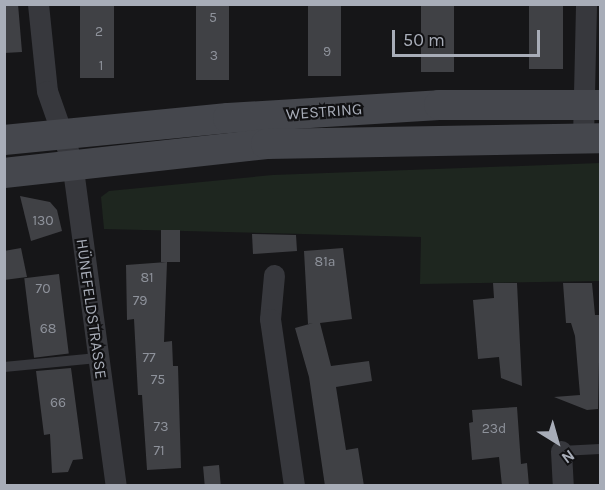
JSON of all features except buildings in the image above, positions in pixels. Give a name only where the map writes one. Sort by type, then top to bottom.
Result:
[{"type":"main road","name":"WESTRING","points":[[4,140],[63,133],[439,105],[593,105]]},
{"type":"main road","name":"WESTRING","points":[[4,173],[72,162],[266,144],[592,138]]},
{"type":"street","name":"HÜNEFELDSTRASSE","points":[[38,4],[47,91],[72,162],[116,486]]},
{"type":"street","name":"WESTRING","points":[[586,4],[593,105],[592,138]]},
{"type":"street","points":[[274,275],[270,320],[294,486]]},
{"type":"street","points":[[561,452],[563,486]]},
{"type":"lane","points":[[4,367],[98,358]]},
{"type":"lane","points":[[561,452],[600,449]]},
{"type":"shaded area","points":[[600,163],[600,281],[420,284],[421,237],[104,229],[101,197],[109,191],[273,175]]}]
